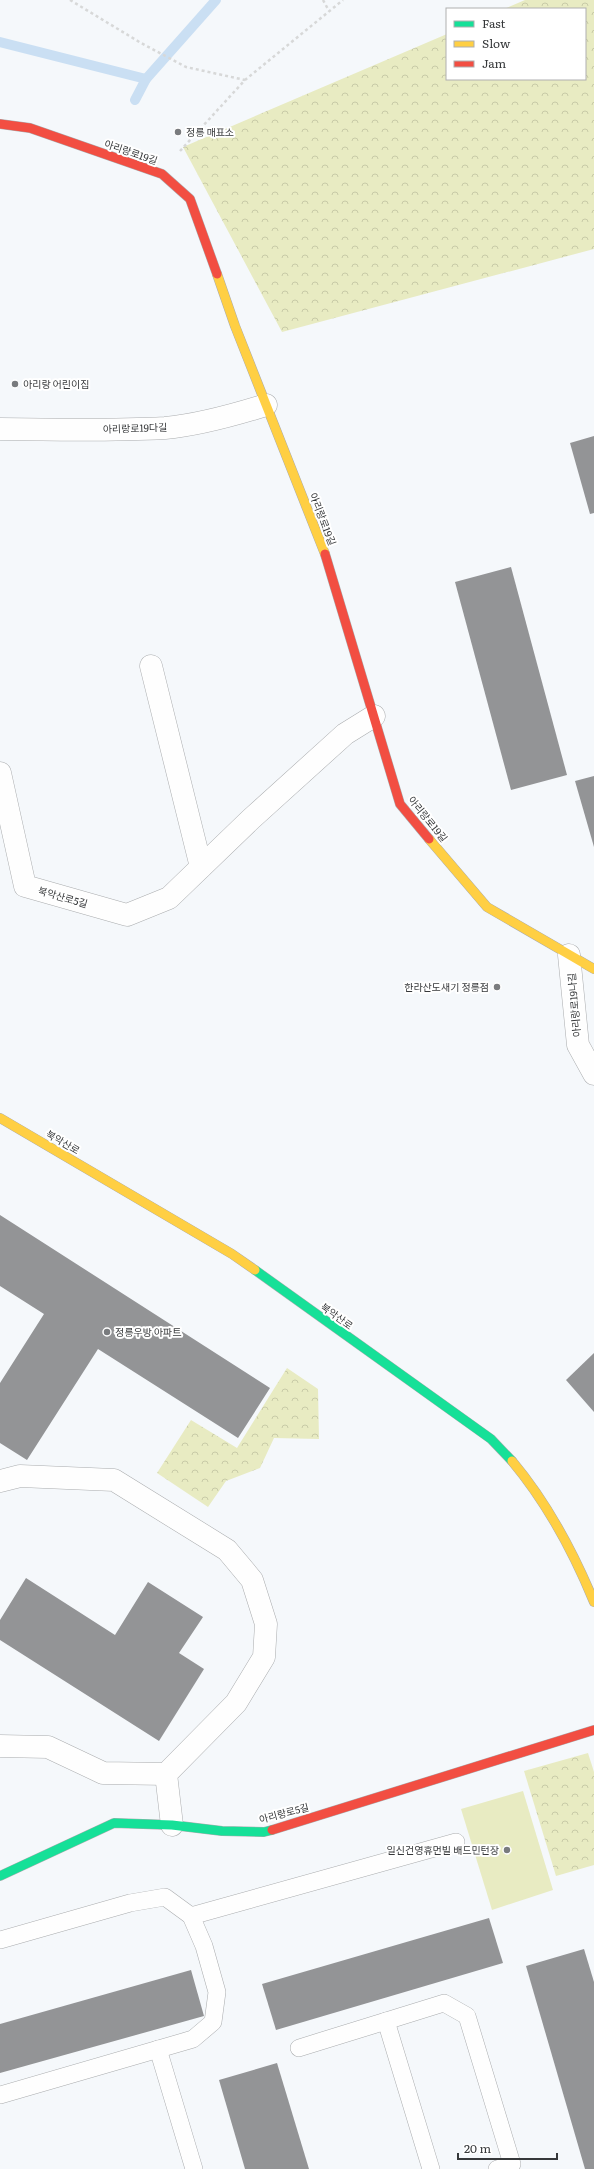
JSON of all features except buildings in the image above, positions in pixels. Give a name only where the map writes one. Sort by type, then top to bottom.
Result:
[{"type":"street","name":"아리랑로19길","points":[[0,124],[30,128],[162,174],[190,199],[235,326],[327,560],[400,804],[487,907],[594,969]]},
{"type":"street","name":"아리랑로19다길","points":[[0,429],[62,430],[166,428],[233,416],[266,405]]},
{"type":"street","points":[[151,666],[201,867]]},
{"type":"street","name":"북악산로5길","points":[[0,773],[25,886],[127,915],[169,898],[345,734],[374,716]]},
{"type":"street","name":"아리랑로19나길","points":[[569,955],[578,1045],[594,1074]]},
{"type":"street","name":"북악산로","points":[[0,1118],[232,1254],[491,1439],[512,1460],[548,1510],[569,1544],[586,1580],[594,1602]]},
{"type":"street","points":[[0,1481],[20,1476],[114,1480],[227,1550],[252,1580],[266,1624],[264,1657],[236,1703],[166,1774],[103,1773],[48,1747],[0,1746]]},
{"type":"street","name":"아리랑로5길","points":[[0,1876],[114,1823],[172,1825],[222,1831],[264,1832],[594,1730]]},
{"type":"street","points":[[166,1774],[172,1825]]},
{"type":"lane","points":[[191,1916],[456,1842]]},
{"type":"lane","points":[[0,1940],[130,1903],[165,1897],[191,1916],[204,1946],[217,1992],[213,2022],[193,2039],[0,2095]]},
{"type":"lane","points":[[299,2048],[444,2003],[467,2016],[508,2167]]},
{"type":"lane","points":[[386,2021],[431,2169]]},
{"type":"lane","points":[[158,2049],[194,2169]]},
{"type":"path","points":[[70,0],[141,44],[186,67],[245,80]]},
{"type":"path","points":[[323,0],[329,11]]},
{"type":"path","points":[[162,174],[183,147],[245,80],[343,0]]},
{"type":"green space","points":[[525,0],[594,0],[594,249],[282,332],[183,147],[446,34],[446,80],[586,80],[586,8],[506,8]]},
{"type":"green space","points":[[287,1368],[318,1389],[319,1439],[274,1438],[260,1468],[226,1481],[208,1507],[157,1473],[191,1420],[237,1448]]},
{"type":"green space","points":[[588,1753],[594,1772],[594,1865],[556,1876],[524,1771]]},
{"type":"green space","name":"일신건영휴먼빌 배드민턴장","points":[[523,1791],[553,1890],[492,1910],[461,1809]]},
{"type":"waterway","points":[[135,100],[146,79],[216,0]]},
{"type":"waterway","points":[[0,42],[146,79]]},
{"type":"traffic: fast","points":[[255,1270],[491,1439],[512,1461]]},
{"type":"traffic: fast","points":[[0,1876],[114,1823],[172,1825],[222,1831],[264,1832],[272,1830]]},
{"type":"traffic: slow","points":[[217,274],[235,326],[325,554]]},
{"type":"traffic: slow","points":[[429,839],[487,907],[594,969]]},
{"type":"traffic: slow","points":[[0,1118],[232,1254],[255,1270]]},
{"type":"traffic: slow","points":[[512,1461],[537,1494],[559,1528],[594,1602]]},
{"type":"traffic: jam","points":[[0,124],[30,128],[162,174],[190,199],[217,274]]},
{"type":"traffic: jam","points":[[325,554],[400,804],[429,839]]},
{"type":"traffic: jam","points":[[272,1830],[594,1730]]},
{"type":"place","name":"정릉 매표소","points":[[178,132]]},
{"type":"place","name":"아리랑 어린이집","points":[[15,384]]},
{"type":"place","name":"한라산도새기 정릉점","points":[[497,987]]},
{"type":"place","name":"정릉우방 아파트","points":[[107,1332]]},
{"type":"place","name":"일신건영휴먼빌 배드민턴장","points":[[507,1850]]}]
